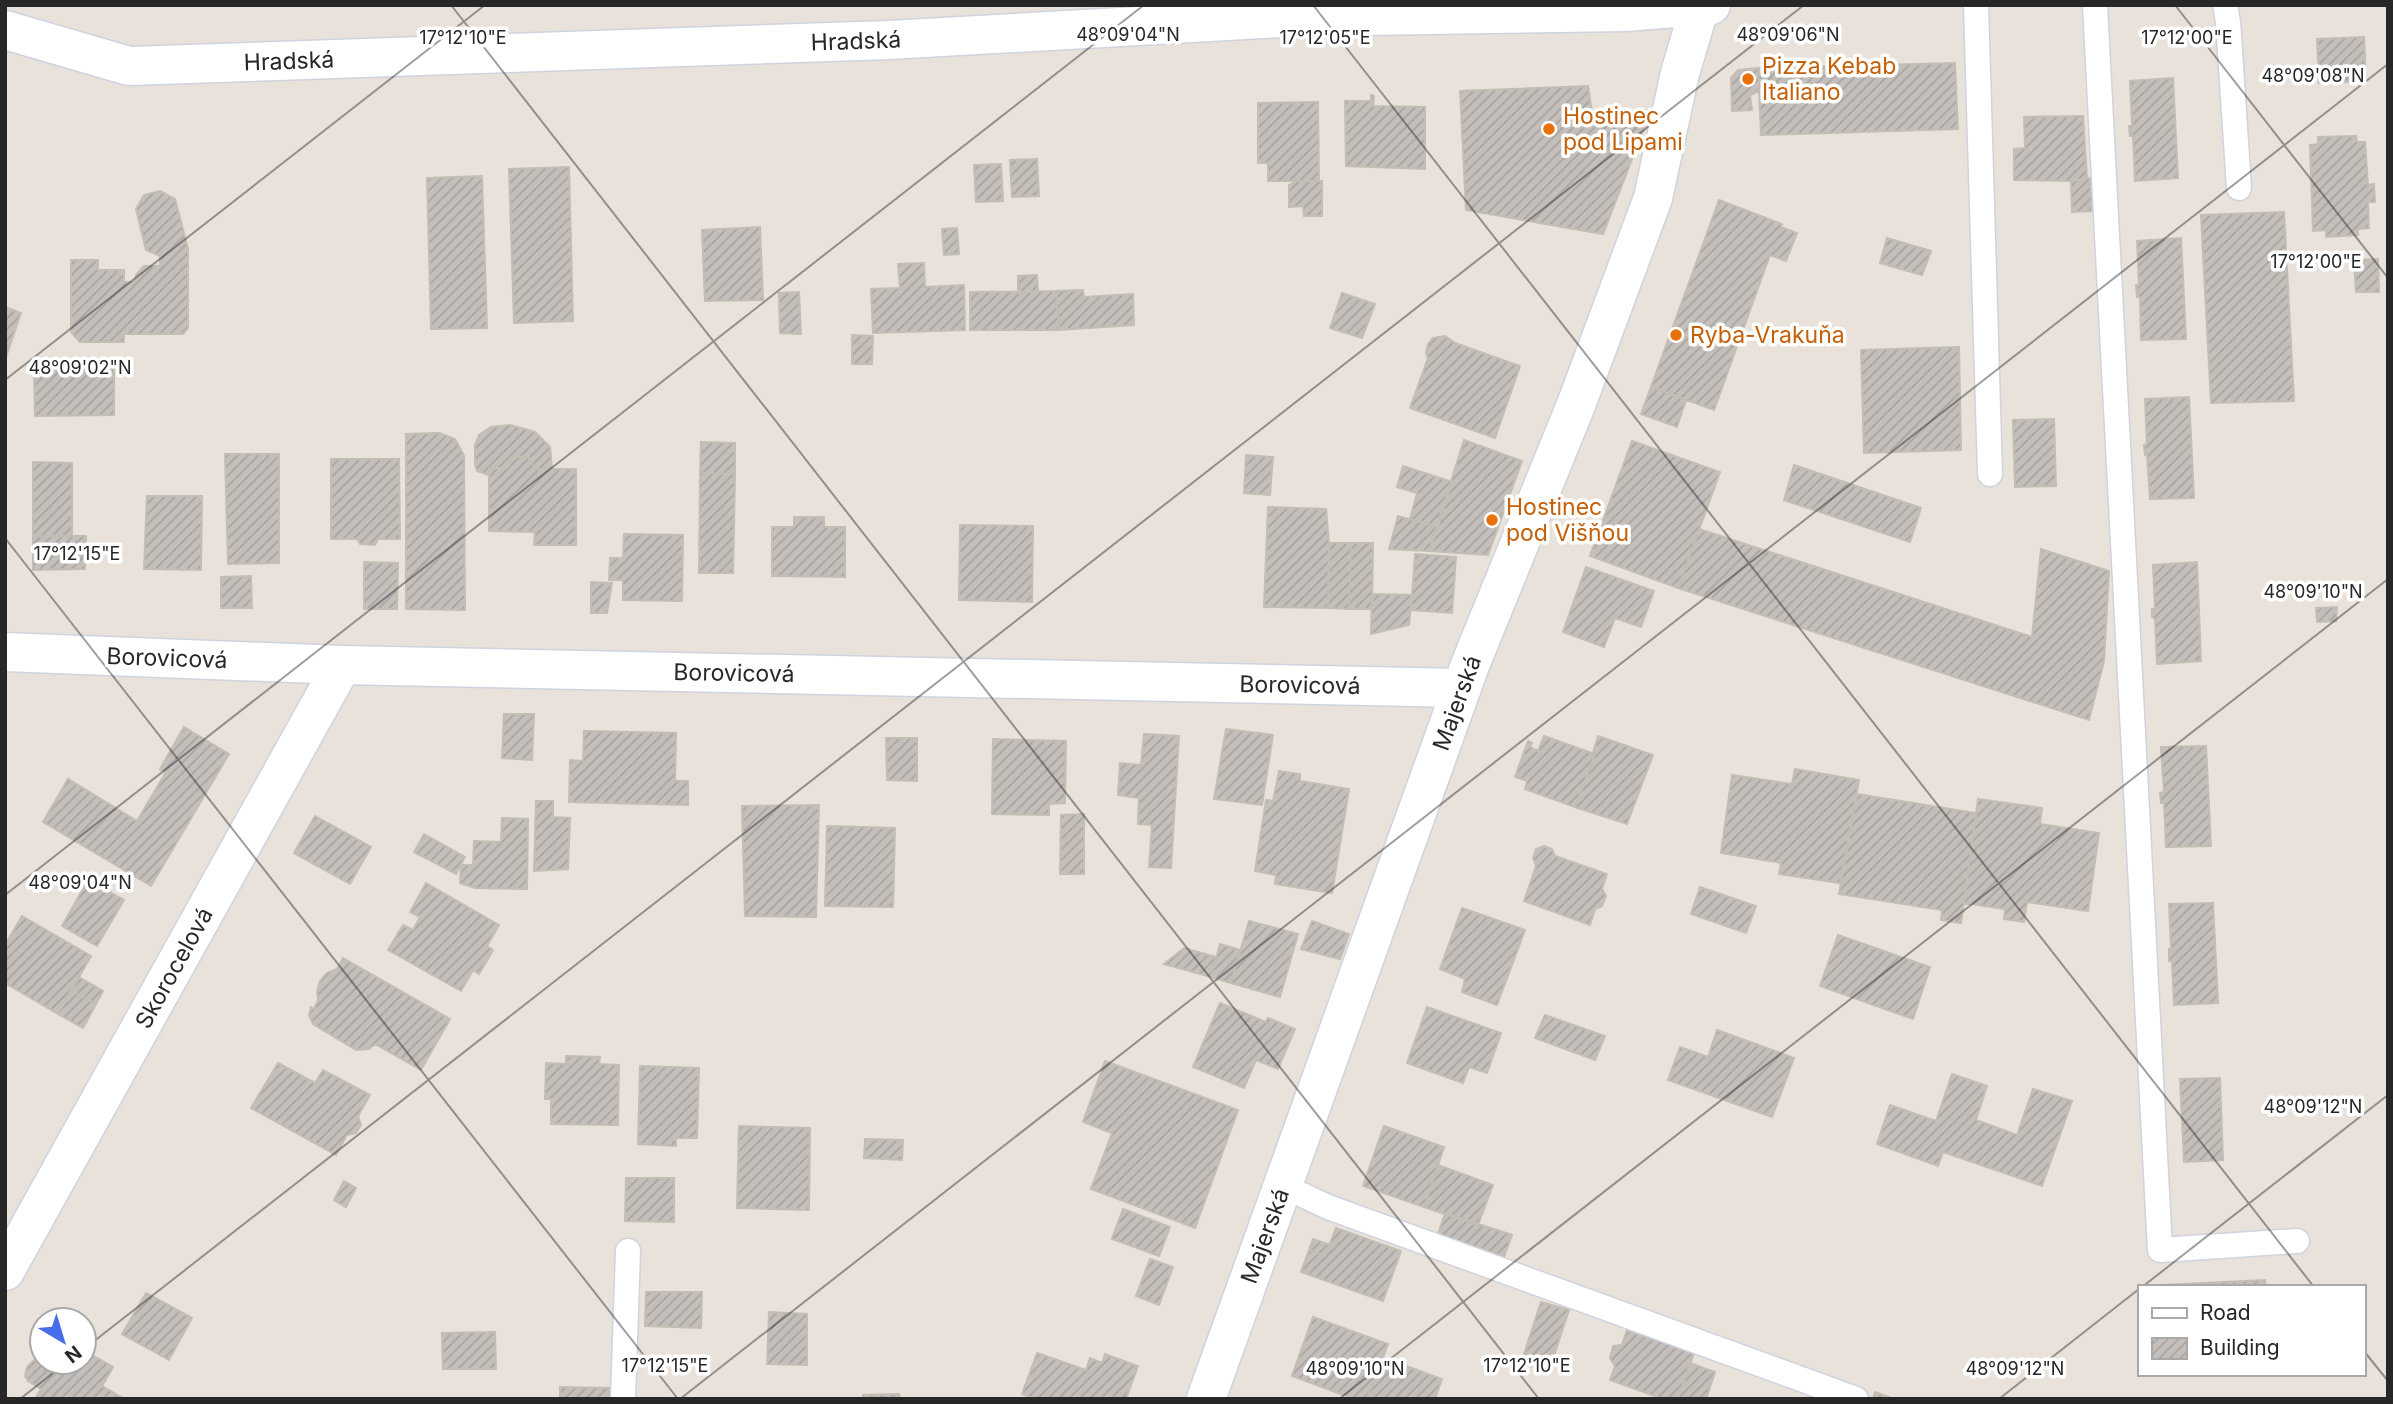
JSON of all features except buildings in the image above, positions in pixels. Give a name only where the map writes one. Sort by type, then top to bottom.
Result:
[{"type":"street","name":"Hradská","points":[[5,30],[129,66],[889,40],[1300,17],[1520,9],[1626,12],[1659,7],[1711,5]]},
{"type":"street","name":"Majerská","points":[[1206,1399],[1462,688],[1576,405],[1653,198],[1679,73],[1700,6]]},
{"type":"street","name":"Borovicová","points":[[5,652],[342,665],[1462,688]]},
{"type":"street","name":"Skorocelová","points":[[5,1271],[342,665]]},
{"type":"lane","points":[[1976,5],[1990,474]]},
{"type":"lane","points":[[2095,5],[2160,1250],[2297,1241]]},
{"type":"lane","points":[[2225,5],[2239,188]]},
{"type":"lane","points":[[1283,1186],[1328,1207],[1856,1399]]},
{"type":"lane","points":[[623,1399],[628,1251]]},
{"type":"place","name":"Pizza Kebab Italiano","points":[[1748,79]]},
{"type":"place","name":"Hostinec pod Lipami","points":[[1549,129]]},
{"type":"place","name":"Ryba-Vrakuňa","points":[[1676,335]]},
{"type":"place","name":"Hostinec pod Višňou","points":[[1492,520]]}]
